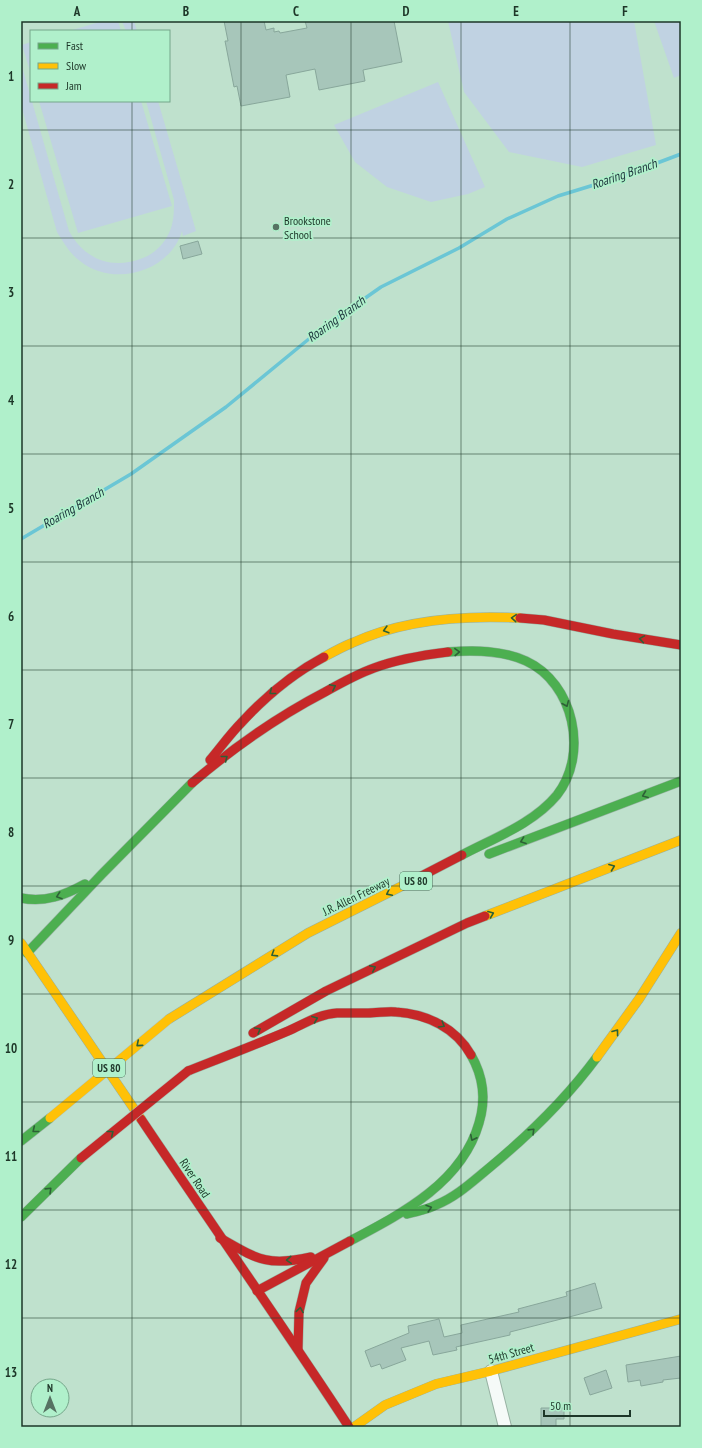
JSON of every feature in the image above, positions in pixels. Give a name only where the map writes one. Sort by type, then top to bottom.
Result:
[{"type":"main road","points":[[194,782],[227,736],[262,700],[290,678],[318,659],[349,643],[398,626],[432,620],[466,617],[501,617],[549,622],[681,645]]},
{"type":"main road","points":[[23,951],[194,782],[254,735],[298,707],[340,684],[375,668],[419,656],[459,651],[476,651],[511,655],[527,661],[541,670],[553,683],[563,697],[570,713],[574,730],[574,747],[572,764],[566,780],[556,795],[531,819],[408,883]]},
{"type":"main road","name":"J.R. Allen Freeway","points":[[21,1141],[168,1019],[308,933],[408,883],[681,781]]},
{"type":"main road","points":[[21,1217],[81,1158],[188,1071],[326,991],[460,927],[681,840]]},
{"type":"main road","points":[[21,898],[38,901],[52,898],[72,891],[95,879]]},
{"type":"main road","points":[[391,1219],[438,1205],[467,1186],[545,1118],[591,1066],[622,1024],[651,982],[681,933]]},
{"type":"main road","name":"River Road","points":[[23,951],[298,1349],[349,1427]]},
{"type":"main road","points":[[188,1071],[328,1014],[397,1012],[429,1018],[445,1026],[458,1037],[469,1050],[477,1066],[482,1082],[484,1099],[482,1117],[469,1148],[448,1176],[435,1188],[391,1219],[257,1291]]},
{"type":"main road","points":[[220,1238],[250,1255],[269,1261],[294,1260],[327,1253]]},
{"type":"main road","points":[[298,1349],[299,1312],[306,1283],[327,1253]]},
{"type":"main road","name":"54th Street","points":[[354,1427],[385,1405],[436,1384],[491,1371],[681,1319]]},
{"type":"street","points":[[491,1371],[505,1427]]},
{"type":"shaded area","points":[[103,21],[118,21],[121,30],[72,30]]},
{"type":"shaded area","points":[[122,21],[134,21],[137,30],[126,30]]},
{"type":"shaded area","points":[[448,21],[634,21],[656,145],[582,167],[509,152],[464,92]]},
{"type":"shaded area","points":[[654,21],[681,21],[681,75],[674,78]]},
{"type":"shaded area","points":[[30,42],[30,71],[22,45]]},
{"type":"shaded area","points":[[21,63],[30,94],[30,102],[32,102],[69,231],[83,249],[91,255],[100,260],[121,263],[143,258],[155,251],[167,237],[172,225],[174,200],[146,102],[158,102],[196,231],[183,236],[182,231],[176,245],[166,257],[153,266],[139,272],[124,274],[108,273],[93,269],[80,261],[67,248],[57,232],[21,105]]},
{"type":"shaded area","points":[[438,82],[485,187],[468,194],[431,202],[387,187],[355,162],[334,125]]},
{"type":"shaded area","points":[[39,102],[141,102],[172,206],[78,233]]},
{"type":"building","points":[[224,21],[264,21],[266,30],[274,28],[274,32],[279,31],[280,33],[307,28],[305,21],[394,21],[402,62],[363,70],[365,81],[319,90],[315,69],[286,75],[290,97],[241,106],[237,86],[234,87],[225,41],[228,41]]},
{"type":"building","points":[[198,241],[202,254],[183,259],[180,246]]},
{"type":"building","points":[[595,1283],[602,1308],[510,1332],[510,1335],[456,1347],[457,1350],[433,1355],[429,1341],[401,1348],[406,1360],[382,1369],[380,1364],[371,1367],[365,1351],[409,1333],[408,1326],[439,1319],[444,1337],[462,1333],[461,1325],[519,1312],[518,1309],[567,1296],[566,1292]]},
{"type":"building","points":[[681,1356],[681,1378],[663,1380],[663,1382],[641,1386],[640,1380],[628,1382],[626,1365]]},
{"type":"building","points":[[606,1370],[612,1388],[590,1395],[584,1378]]},
{"type":"building","points":[[541,1408],[564,1408],[564,1419],[556,1419],[556,1427],[541,1427]]},
{"type":"waterway","name":"Roaring Branch","points":[[21,539],[131,474],[226,407],[321,329],[381,287],[459,248],[507,219],[558,196],[620,177],[681,154]]},
{"type":"traffic: fast","points":[[448,652],[478,651],[498,653],[517,657],[542,671],[556,685],[565,702],[572,721],[574,740],[572,760],[567,778],[557,795],[537,814],[525,822],[462,855]]},
{"type":"traffic: fast","points":[[489,854],[681,781]]},
{"type":"traffic: fast","points":[[27,953],[102,874],[192,783]]},
{"type":"traffic: fast","points":[[21,898],[47,899],[70,892],[85,884]]},
{"type":"traffic: fast","points":[[350,1241],[409,1208],[444,1180],[459,1163],[471,1144],[479,1123],[482,1106],[483,1097],[481,1080],[471,1055]]},
{"type":"traffic: fast","points":[[407,1214],[429,1208],[443,1202],[476,1179],[518,1143],[560,1102],[597,1057]]},
{"type":"traffic: fast","points":[[21,1141],[50,1118]]},
{"type":"traffic: fast","points":[[21,1217],[81,1158]]},
{"type":"traffic: slow","points":[[324,657],[345,646],[372,635],[413,624],[456,618],[520,618]]},
{"type":"traffic: slow","points":[[485,916],[681,840]]},
{"type":"traffic: slow","points":[[169,1019],[308,933],[408,883],[422,878]]},
{"type":"traffic: slow","points":[[597,1057],[639,999],[681,933]]},
{"type":"traffic: slow","points":[[21,943],[141,1119]]},
{"type":"traffic: slow","points":[[50,1118],[169,1019]]},
{"type":"traffic: slow","points":[[354,1427],[385,1405],[436,1384],[491,1371],[681,1319]]},
{"type":"traffic: jam","points":[[520,618],[544,620],[613,634],[681,645]]},
{"type":"traffic: jam","points":[[192,783],[239,745],[290,712],[349,679],[368,670],[392,662],[448,652]]},
{"type":"traffic: jam","points":[[210,760],[233,731],[260,704],[280,686],[302,670],[324,657]]},
{"type":"traffic: jam","points":[[408,883],[462,855]]},
{"type":"traffic: jam","points":[[253,1033],[326,991],[467,923],[485,916]]},
{"type":"traffic: jam","points":[[188,1071],[276,1036],[318,1017],[337,1013],[393,1012],[408,1013],[429,1019],[449,1030],[465,1045],[471,1055]]},
{"type":"traffic: jam","points":[[81,1158],[188,1071]]},
{"type":"traffic: jam","points":[[141,1119],[298,1349],[349,1427]]},
{"type":"traffic: jam","points":[[220,1238],[253,1256],[263,1259],[283,1261],[311,1257]]},
{"type":"traffic: jam","points":[[257,1291],[350,1241]]},
{"type":"traffic: jam","points":[[298,1349],[299,1312],[306,1283],[324,1258]]},
{"type":"place","name":"Brookstone School","points":[[276,227]]}]
